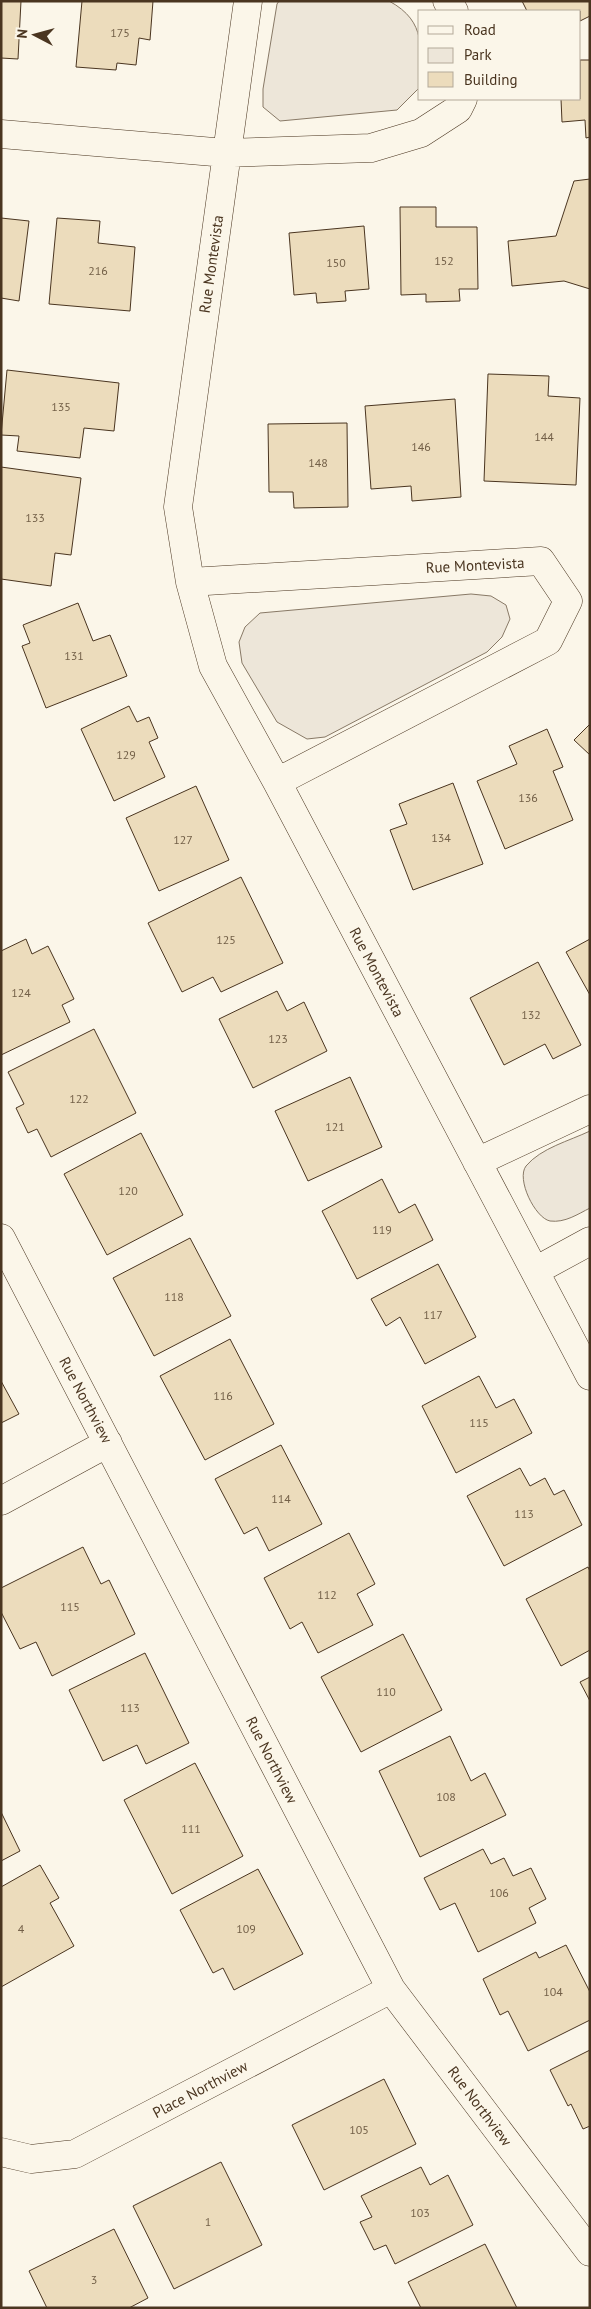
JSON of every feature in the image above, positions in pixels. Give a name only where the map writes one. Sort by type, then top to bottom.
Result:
[{"type":"street","name":"Rue Montevista","points":[[248,1],[178,507],[190,582],[212,666],[277,782],[590,1376]]},
{"type":"street","points":[[1,134],[226,153],[370,148],[421,133],[458,109],[462,100]]},
{"type":"street","name":"Rue Montevista","points":[[190,582],[542,561],[568,601],[548,641],[277,782]]},
{"type":"street","points":[[477,1162],[590,1109]]},
{"type":"street","name":"Rue Northview","points":[[1,1238],[391,1989],[590,2252]]},
{"type":"street","points":[[535,1271],[590,1241]]},
{"type":"street","points":[[1,1501],[108,1443]]},
{"type":"street","name":"Place Northview","points":[[1,2152],[31,2159],[76,2154],[391,1989]]},
{"type":"green space","points":[[279,1],[389,1],[402,9],[416,28],[418,35],[418,89],[397,110],[280,121],[263,107],[263,89]]},
{"type":"green space","points":[[471,594],[491,596],[506,605],[510,619],[502,637],[487,652],[325,737],[307,739],[277,722],[242,663],[239,642],[245,627],[260,613]]},
{"type":"green space","points":[[590,1131],[590,1208],[571,1218],[561,1221],[550,1221],[544,1218],[533,1206],[525,1188],[523,1180],[526,1166],[539,1154]]},
{"type":"building","points":[[1,1],[21,1],[18,59],[1,58]]},
{"type":"building","points":[[82,1],[153,1],[150,40],[139,38],[136,65],[117,63],[116,70],[76,67]]},
{"type":"building","points":[[522,1],[590,1],[590,16],[581,20],[581,10],[526,10]]},
{"type":"building","points":[[581,60],[590,60],[590,137],[586,138],[585,120],[562,122],[561,100],[581,100]]},
{"type":"building","points":[[590,179],[590,289],[564,281],[512,286],[508,241],[556,236],[574,181]]},
{"type":"building","points":[[400,207],[436,207],[436,227],[477,227],[478,289],[459,289],[460,301],[426,302],[426,294],[401,295]]},
{"type":"building","points":[[1,218],[29,221],[19,301],[1,298]]},
{"type":"building","points":[[57,218],[100,221],[98,243],[135,247],[130,311],[49,304]]},
{"type":"building","points":[[364,226],[369,289],[345,291],[346,301],[317,303],[316,293],[294,295],[289,233]]},
{"type":"building","points":[[7,370],[119,383],[114,431],[84,428],[80,458],[17,451],[19,436],[1,435]]},
{"type":"building","points":[[488,374],[549,376],[548,396],[580,398],[576,485],[484,481]]},
{"type":"building","points":[[455,399],[461,497],[412,501],[411,486],[371,489],[365,406]]},
{"type":"building","points":[[347,423],[348,507],[294,508],[293,492],[269,492],[268,424]]},
{"type":"building","points":[[1,467],[81,478],[71,555],[55,553],[51,586],[1,579]]},
{"type":"building","points":[[78,603],[93,641],[110,635],[127,676],[46,708],[22,646],[30,643],[23,625]]},
{"type":"building","points":[[129,706],[137,722],[149,717],[158,738],[149,742],[165,777],[114,801],[81,729]]},
{"type":"building","points":[[590,724],[590,755],[574,740]]},
{"type":"building","points":[[547,729],[563,767],[553,771],[573,820],[505,849],[477,781],[517,764],[509,746]]},
{"type":"building","points":[[453,783],[483,864],[413,890],[390,830],[407,824],[399,804]]},
{"type":"building","points":[[196,786],[229,860],[159,891],[126,818]]},
{"type":"building","points":[[241,877],[283,963],[221,992],[213,977],[182,992],[148,923]]},
{"type":"building","points":[[26,939],[32,954],[48,946],[74,999],[62,1005],[70,1022],[1,1055],[1,951]]},
{"type":"building","points":[[590,939],[590,995],[566,952]]},
{"type":"building","points":[[538,962],[581,1045],[553,1059],[545,1044],[504,1065],[470,998]]},
{"type":"building","points":[[277,991],[287,1011],[304,1002],[327,1051],[253,1088],[219,1019]]},
{"type":"building","points":[[94,1029],[136,1113],[51,1157],[37,1129],[28,1133],[16,1108],[24,1104],[8,1072]]},
{"type":"building","points":[[350,1077],[382,1147],[308,1181],[275,1111]]},
{"type":"building","points":[[141,1133],[183,1215],[107,1255],[64,1174]]},
{"type":"building","points":[[382,1179],[399,1213],[415,1204],[433,1240],[357,1279],[322,1211]]},
{"type":"building","points":[[190,1238],[231,1316],[154,1356],[113,1278]]},
{"type":"building","points":[[438,1264],[476,1337],[425,1364],[400,1317],[386,1326],[371,1299]]},
{"type":"building","points":[[230,1339],[274,1424],[205,1460],[160,1376]]},
{"type":"building","points":[[479,1376],[496,1408],[514,1399],[532,1433],[456,1473],[422,1406]]},
{"type":"building","points":[[1,1381],[19,1414],[1,1423]]},
{"type":"building","points":[[281,1445],[322,1524],[269,1551],[257,1527],[244,1534],[215,1479]]},
{"type":"building","points":[[520,1468],[530,1486],[545,1478],[554,1495],[564,1490],[582,1525],[504,1566],[467,1496]]},
{"type":"building","points":[[349,1533],[375,1584],[357,1594],[373,1625],[318,1653],[302,1622],[290,1629],[264,1578]]},
{"type":"building","points":[[83,1547],[101,1584],[109,1580],[135,1634],[52,1676],[36,1642],[20,1649],[1,1612],[1,1588]]},
{"type":"building","points":[[588,1567],[590,1571],[590,1650],[561,1666],[526,1599]]},
{"type":"building","points":[[403,1634],[442,1710],[361,1752],[321,1677]]},
{"type":"building","points":[[145,1653],[189,1743],[146,1764],[137,1745],[103,1761],[69,1690]]},
{"type":"building","points":[[590,1677],[590,1701],[580,1682]]},
{"type":"building","points":[[450,1736],[471,1781],[485,1773],[506,1815],[420,1857],[379,1771]]},
{"type":"building","points":[[195,1763],[243,1856],[172,1894],[124,1800]]},
{"type":"building","points":[[1,1812],[20,1851],[1,1861]]},
{"type":"building","points":[[483,1849],[491,1864],[504,1858],[513,1876],[531,1868],[546,1899],[529,1908],[536,1923],[478,1952],[455,1903],[440,1910],[424,1878]]},
{"type":"building","points":[[40,1865],[59,1898],[50,1903],[74,1946],[1,1987],[1,1887]]},
{"type":"building","points":[[258,1869],[303,1954],[234,1990],[223,1968],[213,1973],[180,1910]]},
{"type":"building","points":[[566,1945],[590,1992],[590,2020],[528,2051],[508,2011],[500,2015],[483,1979],[536,1952],[539,1958]]},
{"type":"building","points":[[590,2050],[590,2126],[583,2129],[571,2104],[568,2106],[550,2070]]},
{"type":"building","points":[[384,2079],[416,2144],[324,2190],[292,2125]]},
{"type":"building","points":[[221,2162],[262,2245],[174,2289],[133,2206]]},
{"type":"building","points":[[421,2167],[430,2185],[448,2175],[473,2225],[395,2264],[386,2245],[374,2250],[360,2222],[372,2217],[361,2196]]},
{"type":"building","points":[[114,2229],[148,2298],[129,2308],[47,2308],[29,2271]]},
{"type":"building","points":[[485,2244],[517,2308],[421,2308],[408,2282]]}]
